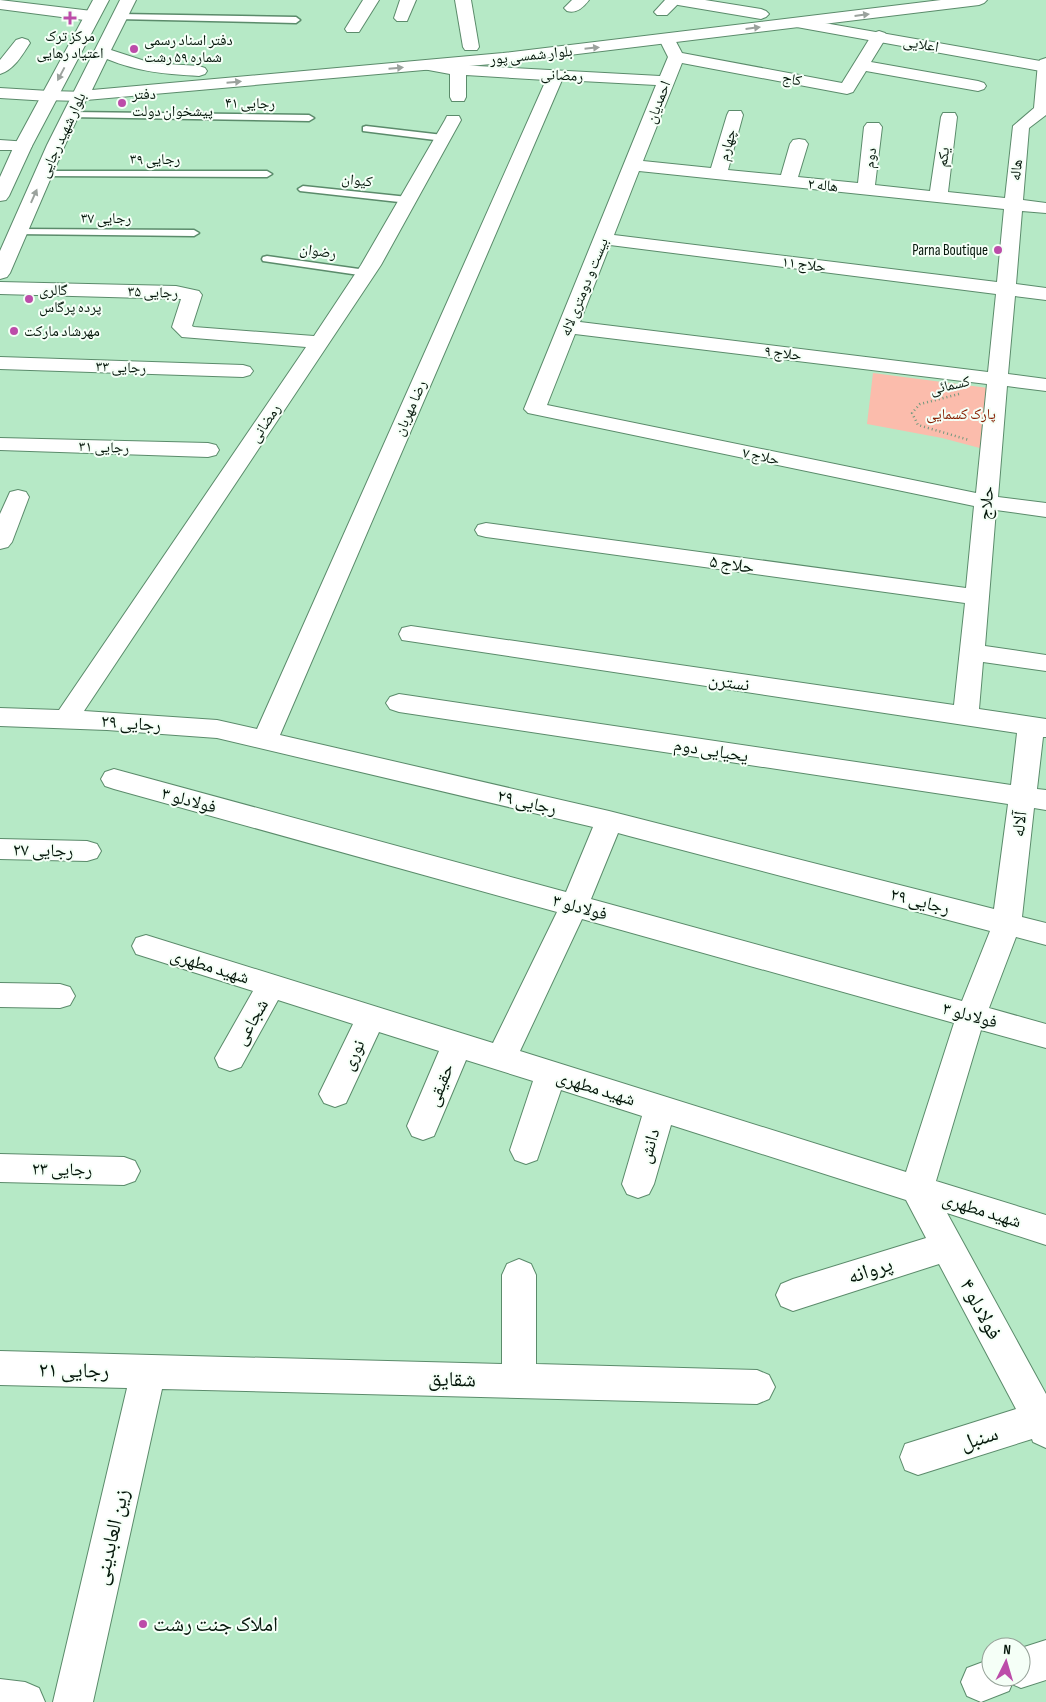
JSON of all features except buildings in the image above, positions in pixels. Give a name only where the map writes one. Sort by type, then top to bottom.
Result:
[{"type":"street","name":"بلوار شهید رجایی","points":[[0,196],[23,146],[100,0]]},
{"type":"street","name":"بلوار شهید رجایی","points":[[0,273],[71,114],[128,0]]},
{"type":"street","points":[[353,29],[371,0]]},
{"type":"street","points":[[402,18],[408,0]]},
{"type":"street","points":[[463,0],[471,47]]},
{"type":"street","points":[[662,12],[676,0],[761,14]]},
{"type":"street","name":"بلوار شمسی پور","points":[[102,52],[133,64],[151,68],[206,72],[541,41],[877,0]]},
{"type":"street","name":"بلوار شمسی پور","points":[[0,93],[81,96],[429,66],[979,0]]},
{"type":"street","points":[[0,4],[92,16]]},
{"type":"street","name":"اعلایی","points":[[796,23],[1046,65]]},
{"type":"street","name":"کاج","points":[[676,57],[847,89],[879,36]]},
{"type":"street","points":[[666,39],[676,57]]},
{"type":"street","points":[[0,69],[14,55],[22,42]]},
{"type":"street","name":"احمدیان","points":[[633,165],[676,57]]},
{"type":"street","points":[[862,65],[978,86]]},
{"type":"street","name":"هاله","points":[[1005,289],[1021,126],[1042,110],[1046,65]]},
{"type":"street","name":"رمضانی","points":[[429,66],[458,70],[666,81]]},
{"type":"street","points":[[151,68],[135,73],[131,77],[133,83],[141,87],[155,89]]},
{"type":"street","points":[[458,70],[458,97]]},
{"type":"street","name":"رضا مهربان","points":[[265,740],[556,75]]},
{"type":"street","name":"چهارم","points":[[718,174],[735,115]]},
{"type":"street","name":"یکم","points":[[938,197],[949,117]]},
{"type":"street","name":"دوم","points":[[866,190],[874,127]]},
{"type":"street","name":"رمضانی","points":[[66,719],[366,273],[448,129]]},
{"type":"street","points":[[788,182],[799,144]]},
{"type":"street","points":[[0,145],[23,146]]},
{"type":"street","name":"هاله ۲","points":[[633,165],[1046,208]]},
{"type":"street","name":"بیست و دومتری لاله","points":[[535,409],[633,165]]},
{"type":"street","name":"حلاج ۱۱","points":[[604,239],[1046,294]]},
{"type":"street","name":"رجایی ۳۵","points":[[0,288],[176,292],[192,295],[182,327],[188,333],[204,336],[320,342]]},
{"type":"street","name":"حلاج","points":[[966,716],[1005,289]]},
{"type":"street","name":"حلاج ۹","points":[[568,327],[997,382],[1046,385]]},
{"type":"street","name":"رجایی ۳۳","points":[[0,363],[242,372]]},
{"type":"street","name":"حلاج ۷","points":[[535,409],[986,502],[1046,510]]},
{"type":"street","name":"رجایی ۳۱","points":[[0,444],[208,450]]},
{"type":"street","points":[[0,542],[18,497]]},
{"type":"street","name":"حلاج ۵","points":[[486,530],[977,597]]},
{"type":"street","name":"نسترن","points":[[411,634],[1039,727]]},
{"type":"street","points":[[972,652],[1046,662]]},
{"type":"street","name":"یحیایی دوم","points":[[399,703],[1034,799]]},
{"type":"street","name":"رجایی ۲۹","points":[[0,717],[66,719],[217,729],[609,821],[1046,934]]},
{"type":"street","name":"آلاله","points":[[917,1189],[971,1015],[1007,923],[1034,799],[1039,727]]},
{"type":"street","name":"فولادلو ۳","points":[[114,779],[1046,1036]]},
{"type":"street","points":[[501,1058],[574,906],[609,821]]},
{"type":"street","name":"رجایی ۲۷","points":[[0,849],[87,851]]},
{"type":"street","name":"شهید مطهری","points":[[146,946],[1046,1230]]},
{"type":"street","name":"شجاعی","points":[[230,1058],[272,986]]},
{"type":"street","points":[[0,995],[60,996]]},
{"type":"street","name":"نوری","points":[[335,1094],[371,1017]]},
{"type":"street","name":"حقیقی","points":[[423,1126],[457,1044]]},
{"type":"street","points":[[526,1150],[551,1074]]},
{"type":"street","name":"دانش","points":[[638,1184],[660,1108]]},
{"type":"street","name":"رجایی ۲۳","points":[[0,1168],[124,1171]]},
{"type":"street","name":"فولادلو ۴","points":[[917,1189],[1043,1424]]},
{"type":"street","name":"پروانه","points":[[793,1295],[947,1246]]},
{"type":"street","points":[[519,1274],[520,1381]]},
{"type":"street","name":"رجایی ۲۱","points":[[0,1368],[148,1372]]},
{"type":"street","name":"شقایق","points":[[148,1372],[757,1387]]},
{"type":"street","name":"زین العابدینی","points":[[73,1702],[148,1372]]},
{"type":"street","name":"سنبل","points":[[918,1457],[1043,1424]]},
{"type":"street","points":[[1031,1665],[1046,1660]]},
{"type":"street","points":[[0,1699],[25,1702]]},
{"type":"lane","points":[[120,17],[296,20]]},
{"type":"lane","name":"رجایی ۴۱","points":[[71,114],[309,118]]},
{"type":"lane","points":[[366,129],[448,129]]},
{"type":"lane","name":"رجایی ۳۹","points":[[43,174],[267,174]]},
{"type":"lane","name":"کیوان","points":[[303,190],[408,200]]},
{"type":"lane","name":"رجایی ۳۷","points":[[18,232],[194,233]]},
{"type":"lane","name":"رضوان","points":[[267,260],[366,273]]},
{"type":"path","name":"کسمائی","points":[[991,446],[918,425],[912,413],[920,404],[997,382]]},
{"type":"green space","name":"پارک کسمایی","points":[[873,373],[996,389],[991,451],[942,438],[867,424]]},
{"type":"place","name":"مرکز ترک اعتیاد رهایی","points":[[70,18]]},
{"type":"place","name":"دفتر اسناد رسمی شماره ۵۹ رشت","points":[[134,49]]},
{"type":"place","name":"دفتر پیشخوان دولت","points":[[122,103]]},
{"type":"place","name":"Parna Boutique","points":[[998,250]]},
{"type":"place","name":"گالری پرده پرگاس","points":[[29,299]]},
{"type":"place","name":"مهرشاد مارکت","points":[[14,331]]},
{"type":"place","name":"املاک جنت رشت","points":[[143,1624]]}]
